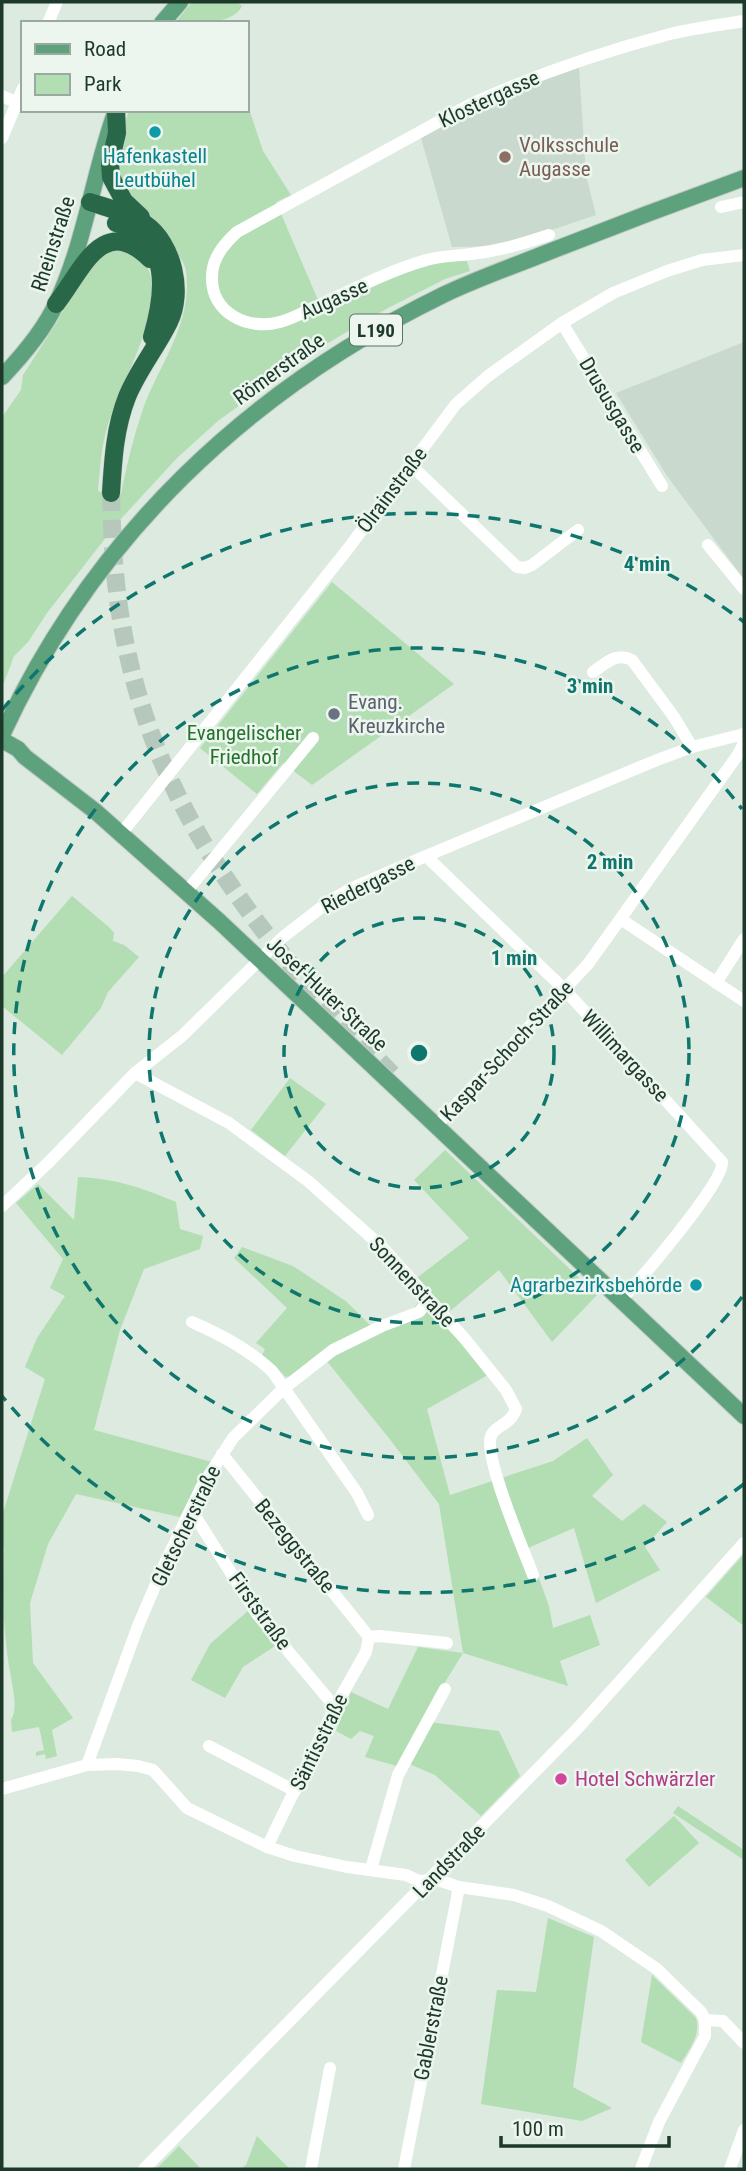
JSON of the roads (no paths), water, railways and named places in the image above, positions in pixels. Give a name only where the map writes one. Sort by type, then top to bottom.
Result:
[{"type":"highway","points":[[111,492],[115,442],[120,419],[127,398],[170,320],[175,282],[173,268],[162,242],[138,213],[124,201],[111,177],[110,163],[117,133],[116,112]]},
{"type":"highway","points":[[88,208],[119,212],[144,223]]},
{"type":"highway","points":[[88,208],[135,232],[150,245],[158,266],[162,282],[161,304],[146,361]]},
{"type":"highway","points":[[56,304],[84,261],[97,248],[107,244],[124,242],[134,246],[158,266]]},
{"type":"main road","points":[[164,21],[180,2]]},
{"type":"main road","name":"Rheinstraße","points":[[2,377],[36,335],[56,304],[88,208],[115,112]]},
{"type":"main road","name":"Römerstraße","points":[[2,737],[43,656],[118,547],[148,511],[194,464],[271,398],[349,345],[443,295],[744,178]]},
{"type":"main road","name":"Josef-Huter-Straße","points":[[2,737],[57,779],[187,892],[744,1416]]},
{"type":"main road","name":"Josef-Huter-Straße","points":[[2,751],[25,757]]},
{"type":"street","points":[[49,21],[57,2]]},
{"type":"street","name":"Klostergasse","points":[[252,224],[386,149],[505,88],[583,59],[672,34],[744,21]]},
{"type":"street","points":[[2,138],[21,92]]},
{"type":"street","points":[[2,96],[16,102]]},
{"type":"street","points":[[720,207],[744,202]]},
{"type":"street","name":"Augasse","points":[[252,224],[237,232],[224,244],[212,269],[212,286],[216,299],[227,313],[252,324],[280,323],[423,261],[505,250],[548,235]]},
{"type":"street","name":"Ölrainstraße","points":[[121,834],[347,550],[456,404],[488,376],[562,323],[613,293],[702,260],[744,255]]},
{"type":"street","name":"Drususgasse","points":[[562,323],[662,486]]},
{"type":"street","points":[[411,465],[517,567],[532,565],[578,530]]},
{"type":"street","points":[[708,545],[744,589]]},
{"type":"street","points":[[593,673],[612,659],[622,656],[635,663],[674,716],[692,747]]},
{"type":"street","name":"Riedergasse","points":[[2,1206],[135,1073],[182,1036],[260,959],[304,919],[327,903],[352,888],[426,856],[692,747],[744,734]]},
{"type":"street","name":"Kaspar-Schoch-Straße","points":[[436,1126],[565,990],[622,920],[741,759],[744,734]]},
{"type":"street","points":[[187,892],[313,738]]},
{"type":"street","name":"Willimargasse","points":[[426,856],[565,990],[722,1162],[720,1174],[646,1274],[620,1301]]},
{"type":"street","points":[[622,920],[744,1001]]},
{"type":"street","points":[[716,983],[744,939]]},
{"type":"street","name":"Sonnenstraße","points":[[135,1073],[229,1123],[308,1181],[382,1247],[506,1390],[516,1409],[512,1419],[494,1430],[489,1445],[495,1471],[533,1575]]},
{"type":"street","name":"Gletscherstraße","points":[[87,1765],[138,1626],[190,1511],[222,1454],[249,1420],[332,1350],[419,1311],[429,1300]]},
{"type":"street","points":[[192,1322],[220,1333],[272,1371],[357,1493],[368,1514]]},
{"type":"street","name":"Bezeggstraße","points":[[222,1454],[369,1637]]},
{"type":"street","name":"Firststraße","points":[[190,1511],[257,1614],[335,1707]]},
{"type":"street","name":"Landstraße","points":[[144,2169],[600,1705],[744,1543]]},
{"type":"street","points":[[369,1637],[447,1643]]},
{"type":"street","name":"Säntisstraße","points":[[267,1847],[335,1707],[366,1652],[369,1637]]},
{"type":"street","points":[[371,1869],[398,1775],[445,1689]]},
{"type":"street","points":[[209,1746],[295,1791]]},
{"type":"street","points":[[2,1789],[87,1765],[117,1764],[153,1770],[187,1808],[267,1847],[347,1867],[406,1875],[419,1881],[438,1880],[459,1887],[514,1895],[579,1919],[640,1956],[690,1999],[705,2020],[705,2036],[659,2122],[641,2169]]},
{"type":"street","name":"Gablerstraße","points":[[404,2169],[459,1887]]},
{"type":"street","points":[[705,2020],[723,2021],[744,2043]]},
{"type":"street","points":[[311,2169],[330,2068]]},
{"type":"street","points":[[730,2169],[744,2130]]},
{"type":"tunnel","points":[[111,493],[117,592],[137,692],[160,755],[187,815],[258,924],[300,975],[392,1074]]},
{"type":"place","name":"Hafenkastell Leutbühel","points":[[155,132]]},
{"type":"place","name":"Volksschule Augasse","points":[[505,157]]},
{"type":"place","name":"Evang. Kreuzkirche","points":[[334,714]]},
{"type":"place","name":"Agrarbezirksbehörde","points":[[696,1285]]},
{"type":"place","name":"Hotel Schwärzler","points":[[561,1779]]},
{"type":"park label","name":"Evangelischer Friedhof","points":[[244,745]]}]
